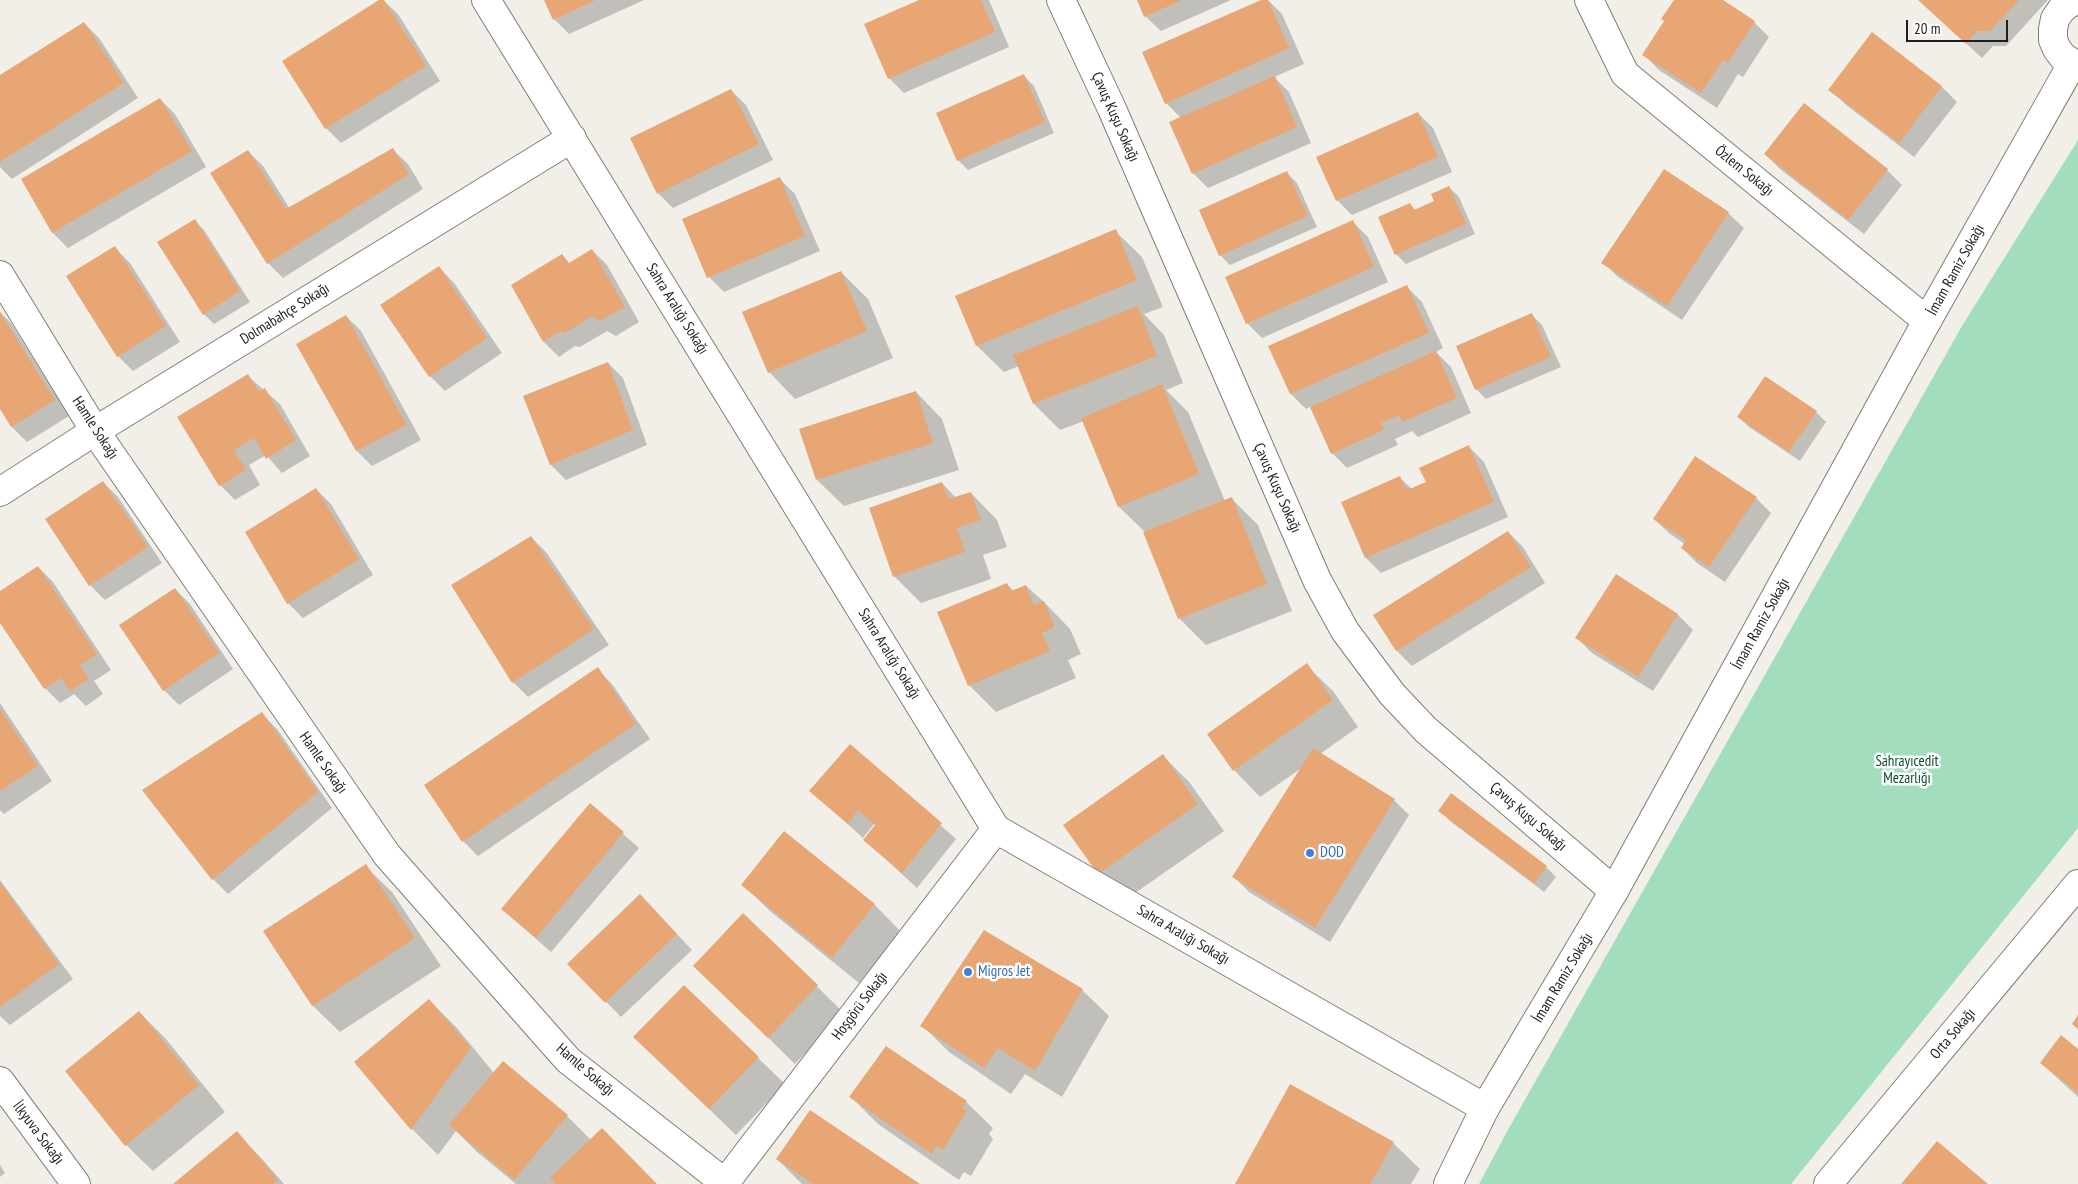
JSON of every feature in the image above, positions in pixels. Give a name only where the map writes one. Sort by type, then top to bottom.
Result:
[{"type":"street","name":"Sahra Aralığı Sokağı","points":[[486,0],[996,829],[1485,1108]]},
{"type":"street","name":"Çavuş Kuşu Sokağı","points":[[1061,0],[1112,109],[1317,580],[1345,631],[1392,694],[1426,730],[1614,891]]},
{"type":"street","name":"Özlem Sokağı","points":[[1589,0],[1625,74],[1927,321]]},
{"type":"street","points":[[2069,4],[2055,19],[2053,40],[2063,57],[2075,65]]},
{"type":"street","name":"İmam Ramiz Sokağı","points":[[1448,1184],[1485,1108],[1614,891],[1927,321],[2075,65]]},
{"type":"street","name":"Dolmabahçe Sokağı","points":[[0,492],[95,431],[572,138]]},
{"type":"street","name":"Hamle Sokağı","points":[[0,275],[95,431],[387,855],[568,1060],[725,1184]]},
{"type":"street","name":"Hoşgörü Sokağı","points":[[725,1184],[996,829]]},
{"type":"street","name":"Orta Sokağı","points":[[1828,1184],[2078,884]]},
{"type":"street","name":"İlkyuva Sokağı","points":[[0,1082],[76,1184]]},
{"type":"green space","name":"Sahrayıcedit Mezarlığı","points":[[2078,140],[2078,828],[1791,1184],[1479,1184],[1962,326]]},
{"type":"building","points":[[379,0],[384,0],[426,66],[325,129],[282,61]]},
{"type":"building","points":[[544,0],[596,0],[553,20]]},
{"type":"building","points":[[919,0],[981,0],[995,32],[888,79],[864,24]]},
{"type":"building","points":[[1137,0],[1182,0],[1144,17]]},
{"type":"building","points":[[1261,0],[1268,0],[1289,48],[1165,104],[1142,52]]},
{"type":"building","points":[[1674,0],[1723,0],[1755,21],[1728,63],[1723,60],[1701,93],[1642,55],[1664,21],[1661,19]]},
{"type":"building","points":[[1918,0],[2019,0],[1990,31],[1977,31],[1966,44]]},
{"type":"building","points":[[84,22],[124,83],[0,162],[0,75]]},
{"type":"building","points":[[1872,32],[1942,86],[1899,143],[1828,90]]},
{"type":"building","points":[[1024,74],[1045,122],[957,161],[936,113]]},
{"type":"building","points":[[1275,76],[1297,127],[1192,174],[1169,122]]},
{"type":"building","points":[[731,89],[759,144],[657,194],[630,138]]},
{"type":"building","points":[[160,98],[192,151],[52,233],[21,179]]},
{"type":"building","points":[[1804,103],[1888,169],[1848,220],[1764,154]]},
{"type":"building","points":[[1418,112],[1438,157],[1336,201],[1316,157]]},
{"type":"building","points":[[393,148],[409,174],[267,264],[210,173],[248,150],[286,209]]},
{"type":"building","points":[[1664,169],[1729,212],[1667,306],[1601,263]]},
{"type":"building","points":[[1287,171],[1308,216],[1219,256],[1199,210]]},
{"type":"building","points":[[780,177],[805,236],[707,278],[682,219]]},
{"type":"building","points":[[1449,186],[1466,224],[1395,255],[1378,217],[1410,203],[1414,210],[1434,201],[1431,194]]},
{"type":"building","points":[[195,219],[240,291],[203,315],[157,242]]},
{"type":"building","points":[[1353,220],[1374,267],[1246,324],[1225,277]]},
{"type":"building","points":[[1116,229],[1137,280],[976,346],[955,296]]},
{"type":"building","points":[[115,246],[166,326],[117,357],[66,276]]},
{"type":"building","points":[[592,249],[625,307],[600,321],[592,316],[565,333],[560,331],[543,342],[511,285],[562,254],[569,263]]},
{"type":"building","points":[[439,266],[487,338],[429,377],[380,305]]},
{"type":"building","points":[[841,271],[867,331],[768,373],[742,312]]},
{"type":"building","points":[[1407,285],[1429,333],[1290,394],[1268,346]]},
{"type":"building","points":[[1138,306],[1157,356],[1033,404],[1013,355]]},
{"type":"building","points":[[0,312],[55,400],[11,427],[0,409]]},
{"type":"building","points":[[1532,313],[1551,357],[1475,390],[1456,346]]},
{"type":"building","points":[[346,315],[407,425],[356,451],[296,344]]},
{"type":"building","points":[[1436,351],[1457,398],[1402,422],[1399,415],[1381,423],[1384,430],[1331,454],[1310,407]]},
{"type":"building","points":[[608,362],[633,430],[550,465],[523,396]]},
{"type":"building","points":[[248,374],[259,392],[265,388],[296,440],[266,459],[254,438],[234,450],[246,470],[219,486],[177,417]]},
{"type":"building","points":[[1765,376],[1817,411],[1789,452],[1737,417]]},
{"type":"building","points":[[1162,384],[1199,474],[1118,507],[1081,418]]},
{"type":"building","points":[[916,391],[933,443],[816,480],[799,429]]},
{"type":"building","points":[[1469,445],[1494,502],[1365,558],[1341,502],[1400,476],[1407,490],[1426,482],[1419,468]]},
{"type":"building","points":[[1695,456],[1757,497],[1709,567],[1681,548],[1686,540],[1653,519]]},
{"type":"building","points":[[103,481],[148,547],[89,586],[45,519]]},
{"type":"building","points":[[942,482],[948,499],[971,492],[981,520],[957,528],[965,552],[893,577],[869,508]]},
{"type":"building","points":[[316,488],[359,559],[287,604],[245,532]]},
{"type":"building","points":[[1232,497],[1267,584],[1178,619],[1143,532]]},
{"type":"building","points":[[1508,531],[1531,567],[1396,651],[1373,615]]},
{"type":"building","points":[[531,536],[594,629],[512,683],[451,585]]},
{"type":"building","points":[[38,566],[97,654],[80,665],[89,679],[70,691],[61,678],[44,689],[0,623],[0,591]]},
{"type":"building","points":[[1616,574],[1678,614],[1638,677],[1575,638]]},
{"type":"building","points":[[1007,583],[1011,591],[1026,585],[1034,605],[1044,601],[1055,627],[1042,633],[1050,651],[968,686],[937,612]]},
{"type":"building","points":[[175,588],[219,653],[163,691],[119,625]]},
{"type":"building","points":[[1307,663],[1333,700],[1233,771],[1207,734]]},
{"type":"building","points":[[598,667],[636,724],[462,842],[424,785]]},
{"type":"building","points":[[0,709],[38,766],[0,791]]},
{"type":"building","points":[[262,712],[318,792],[212,880],[142,790]]},
{"type":"building","points":[[850,744],[942,823],[902,873],[863,840],[875,825],[858,810],[848,824],[809,791]]},
{"type":"building","points":[[1313,748],[1395,799],[1315,928],[1232,877]]},
{"type":"building","points":[[1163,754],[1198,804],[1098,874],[1063,825]]},
{"type":"building","points":[[1451,793],[1547,866],[1534,883],[1438,811]]},
{"type":"building","points":[[590,803],[624,832],[536,938],[501,909]]},
{"type":"building","points":[[784,831],[875,904],[832,958],[741,885]]},
{"type":"building","points":[[366,864],[415,938],[312,1006],[263,931]]},
{"type":"building","points":[[0,882],[59,964],[0,1007]]},
{"type":"building","points":[[640,894],[677,934],[605,1003],[567,964]]},
{"type":"building","points":[[743,913],[818,985],[768,1038],[693,966]]},
{"type":"building","points":[[984,930],[1083,989],[1035,1071],[998,1048],[984,1068],[920,1026]]},
{"type":"building","points":[[684,985],[759,1057],[709,1109],[633,1037]]},
{"type":"building","points":[[429,999],[471,1048],[411,1130],[354,1062]]},
{"type":"building","points":[[139,1011],[199,1085],[125,1146],[65,1071]]},
{"type":"building","points":[[2078,1015],[2078,1029],[2072,1024]]},
{"type":"building","points":[[2061,1035],[2078,1049],[2078,1093],[2040,1063]]},
{"type":"building","points":[[886,1046],[967,1101],[962,1108],[967,1111],[943,1150],[937,1146],[932,1154],[849,1097]]},
{"type":"building","points":[[503,1061],[568,1115],[514,1180],[449,1125]]},
{"type":"building","points":[[1290,1084],[1394,1142],[1370,1184],[1235,1184]]},
{"type":"building","points":[[810,1110],[920,1184],[813,1184],[776,1159]]},
{"type":"building","points":[[602,1128],[657,1184],[555,1184],[550,1178]]},
{"type":"building","points":[[237,1131],[278,1180],[273,1184],[173,1184]]},
{"type":"building","points":[[1937,1141],[1988,1184],[1901,1184]]},
{"type":"place","name":"DOD","points":[[1310,853]]},
{"type":"place","name":"Migros Jet","points":[[968,972]]}]
